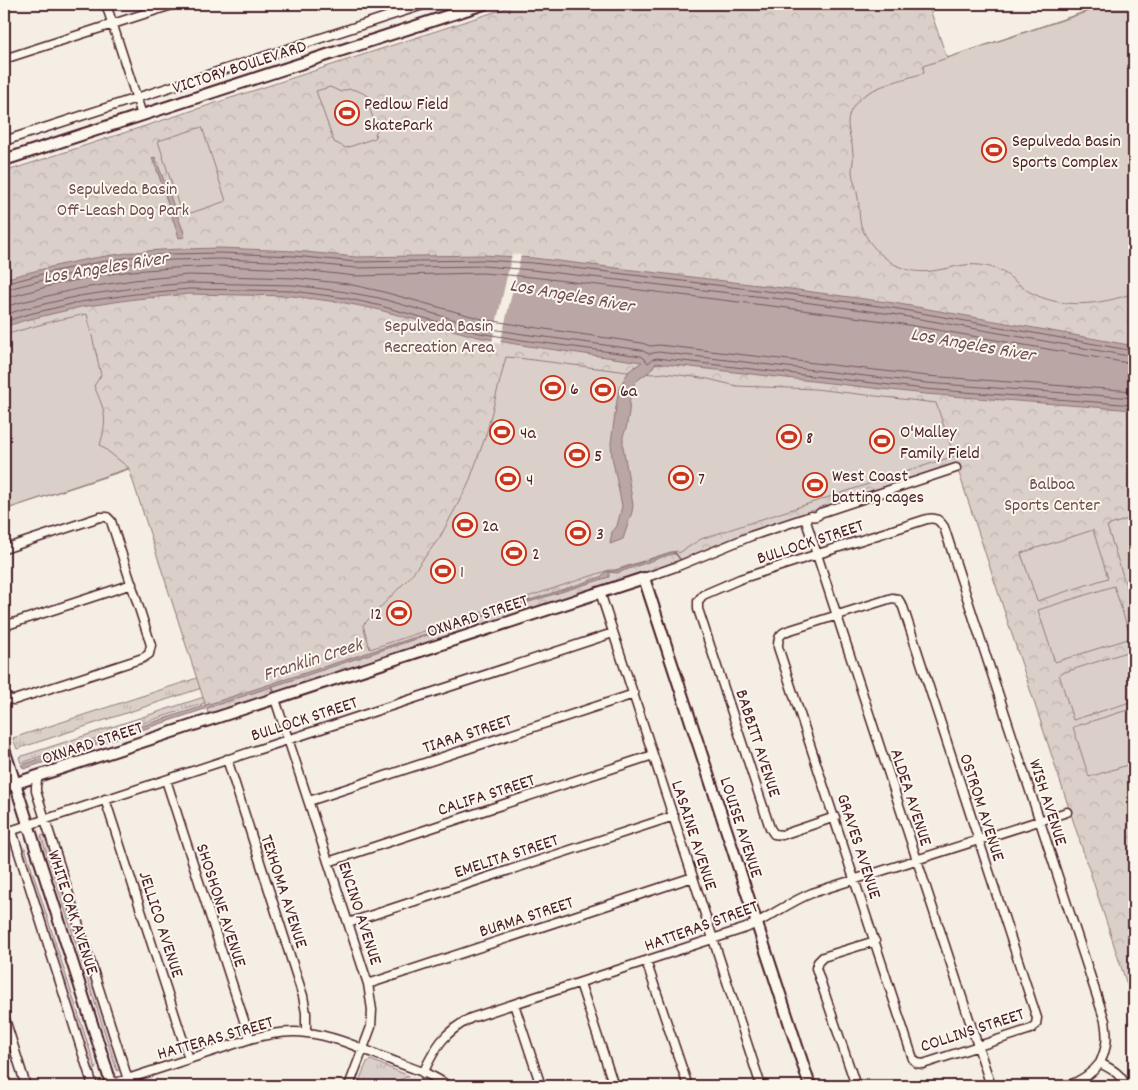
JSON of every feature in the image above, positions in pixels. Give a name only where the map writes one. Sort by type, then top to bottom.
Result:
[{"type":"main road","name":"VICTORY BOULEVARD","points":[[4,160],[458,8],[484,4]]},
{"type":"main road","name":"OXNARD STREET","points":[[4,787],[644,578]]},
{"type":"main road","name":"LOUISE AVENUE","points":[[644,578],[810,1086]]},
{"type":"main road","name":"WHITE OAK AVENUE","points":[[4,749],[110,1086]]},
{"type":"street","points":[[106,4],[142,115]]},
{"type":"street","points":[[4,59],[175,4]]},
{"type":"street","name":"VICTORY BOULEVARD","points":[[4,142],[426,4]]},
{"type":"street","name":"OXNARD STREET","points":[[644,578],[751,536],[805,518],[818,516],[820,513],[956,468]]},
{"type":"street","points":[[4,548],[100,517],[108,517],[111,521],[151,645],[150,654],[143,658],[12,700],[7,698],[4,692]]},
{"type":"street","name":"ALDEA AVENUE","points":[[805,518],[991,1086]]},
{"type":"street","name":"BULLOCK STREET","points":[[698,601],[703,595],[740,579],[927,519],[936,519]]},
{"type":"street","name":"WISH AVENUE","points":[[936,519],[944,527],[1105,1021],[1107,1043],[1100,1063]]},
{"type":"street","points":[[4,626],[132,584]]},
{"type":"street","name":"LASAINE AVENUE","points":[[600,592],[761,1086]]},
{"type":"street","name":"OSTROM AVENUE","points":[[837,616],[892,598],[898,599],[901,602],[1037,1018],[1036,1024]]},
{"type":"street","name":"BABBITT AVENUE","points":[[698,601],[698,608],[770,828],[774,834],[782,835],[835,817]]},
{"type":"street","name":"GRAVES AVENUE","points":[[837,616],[782,633],[779,637],[778,648],[913,1058],[917,1063]]},
{"type":"street","name":"BULLOCK STREET","points":[[8,832],[613,633]]},
{"type":"street","name":"TIARA STREET","points":[[309,801],[634,694]]},
{"type":"street","name":"ENCINO AVENUE","points":[[275,699],[368,984],[371,999],[371,1028],[348,1086]]},
{"type":"street","name":"CALIFA STREET","points":[[328,862],[653,755]]},
{"type":"street","name":"TEXHOMA AVENUE","points":[[227,759],[303,996],[306,1013],[306,1032]]},
{"type":"street","name":"WHITE OAK AVENUE","points":[[38,776],[36,791],[44,819],[129,1083]]},
{"type":"street","name":"SHOSHONE AVENUE","points":[[166,780],[250,1039]]},
{"type":"street","name":"JELLICO AVENUE","points":[[105,799],[189,1059]]},
{"type":"street","name":"HATTERAS STREET","points":[[423,1073],[434,1049],[443,1038],[453,1029],[472,1018],[746,928],[804,896],[1067,812]]},
{"type":"street","name":"EMELITA STREET","points":[[348,922],[674,816]]},
{"type":"street","name":"WHITE OAK AVENUE","points":[[8,832],[93,1086]]},
{"type":"street","name":"BURMA STREET","points":[[368,984],[693,877]]},
{"type":"street","points":[[856,1086],[816,968],[818,962],[823,957],[875,941]]},
{"type":"street","points":[[646,961],[688,1086]]},
{"type":"street","points":[[580,982],[614,1086]]},
{"type":"street","points":[[514,1004],[541,1086]]},
{"type":"street","points":[[4,1016],[26,1086]]},
{"type":"street","name":"COLLINS STREET","points":[[917,1063],[923,1064],[1031,1029],[1036,1024]]},
{"type":"street","name":"HATTERAS STREET","points":[[110,1086],[129,1083],[189,1059],[250,1039],[281,1033],[306,1032],[330,1037],[362,1049]]},
{"type":"street","points":[[362,1049],[438,1079],[448,1086]]},
{"type":"street","points":[[1067,1086],[1088,1077],[1100,1063],[1116,1072],[1126,1086]]},
{"type":"shaded area","points":[[371,1060],[433,1086],[357,1086],[367,1062]]},
{"type":"green space","name":"Sepulveda Basin Recreation Area","points":[[519,4],[928,4],[947,58],[1108,4],[1134,4],[1134,1006],[956,464],[745,534],[673,563],[209,716],[129,469],[4,510],[4,172]]},
{"type":"green space","name":"Sepulveda Basin Sports Complex","points":[[1111,4],[1133,4],[1134,9],[1134,293],[1094,303],[1081,304],[1054,301],[1028,291],[1003,272],[987,266],[968,265],[932,271],[918,271],[899,267],[880,253],[870,242],[862,228],[852,170],[853,150],[848,121],[856,103],[869,92],[878,88],[924,73],[923,66]]},
{"type":"green space","name":"Pedlow Field SkatePark","points":[[330,87],[341,92],[349,89],[357,90],[372,98],[369,106],[377,131],[375,138],[346,148],[334,142],[316,91]]},
{"type":"green space","points":[[202,127],[226,201],[182,216],[158,141]]},
{"type":"green space","points":[[87,314],[101,375],[94,386],[101,402],[105,421],[100,445],[129,468],[4,510],[4,335],[53,321]]},
{"type":"green space","points":[[506,357],[628,372],[665,373],[708,379],[737,386],[815,389],[936,403],[954,456],[701,539],[679,553],[677,551],[671,552],[615,570],[609,570],[370,649],[363,625],[409,578],[440,537],[468,485],[486,435]]},
{"type":"green space","points":[[1134,517],[1134,596],[1130,598],[1107,526]]},
{"type":"green space","points":[[1093,530],[1108,578],[1037,601],[1021,553]]},
{"type":"green space","points":[[1114,586],[1131,638],[1055,662],[1038,610]]},
{"type":"green space","points":[[370,649],[21,763],[19,757],[235,687]]},
{"type":"green space","points":[[1133,650],[1134,701],[1073,720],[1059,674]]},
{"type":"green space","points":[[237,665],[232,678],[17,749],[13,738]]},
{"type":"green space","points":[[1134,708],[1134,763],[1089,777],[1073,727]]},
{"type":"green space","points":[[45,835],[121,1069],[117,1071],[41,836]]},
{"type":"green space","points":[[25,848],[96,1069],[92,1070],[21,849]]},
{"type":"green space","points":[[371,1060],[409,1076],[385,1086],[357,1086],[367,1062]]},
{"type":"water","points":[[155,157],[185,237],[179,238],[152,158]]},
{"type":"water","name":"Los Angeles River","points":[[220,248],[295,251],[356,257],[483,255],[533,258],[894,303],[1134,346],[1134,410],[925,394],[656,363],[649,372],[634,384],[631,390],[623,446],[633,505],[623,539],[610,544],[612,532],[617,526],[622,506],[611,443],[619,388],[629,371],[642,362],[478,337],[376,309],[292,296],[189,294],[135,299],[81,307],[4,327],[4,279],[112,255],[174,249]]},
{"type":"water","points":[[671,552],[677,554],[671,554],[617,573],[609,572],[609,577],[497,612],[24,769],[21,765],[598,578],[605,572],[619,570]]},
{"type":"pier","points":[[512,254],[521,255],[500,344],[492,342]]},
{"type":"waterway","points":[[674,553],[682,562]]},
{"type":"waterway","points":[[600,601],[606,625]]},
{"type":"waterway","name":"Franklin Creek","points":[[272,686],[275,695]]},
{"type":"place","name":"Pedlow Field SkatePark","points":[[347,113]]},
{"type":"place","name":"Sepulveda Basin Sports Complex","points":[[994,150]]},
{"type":"place","name":"6","points":[[553,388]]},
{"type":"place","name":"6a","points":[[603,390]]},
{"type":"place","name":"4a","points":[[502,432]]},
{"type":"place","name":"8","points":[[789,437]]},
{"type":"place","name":"O'Malley Family Field","points":[[882,441]]},
{"type":"place","name":"5","points":[[577,455]]},
{"type":"place","name":"7","points":[[681,478]]},
{"type":"place","name":"4","points":[[508,479]]},
{"type":"place","name":"West Coast batting cages","points":[[815,485]]},
{"type":"place","name":"2a","points":[[465,525]]},
{"type":"place","name":"3","points":[[578,533]]},
{"type":"place","name":"2","points":[[514,553]]},
{"type":"place","name":"1","points":[[443,571]]},
{"type":"place","name":"12","points":[[399,613]]},
{"type":"park label","name":"Sepulveda Basin Off-Leash Dog Park","points":[[123,198]]},
{"type":"park label","name":"Balboa Sports Center","points":[[1052,493]]}]
